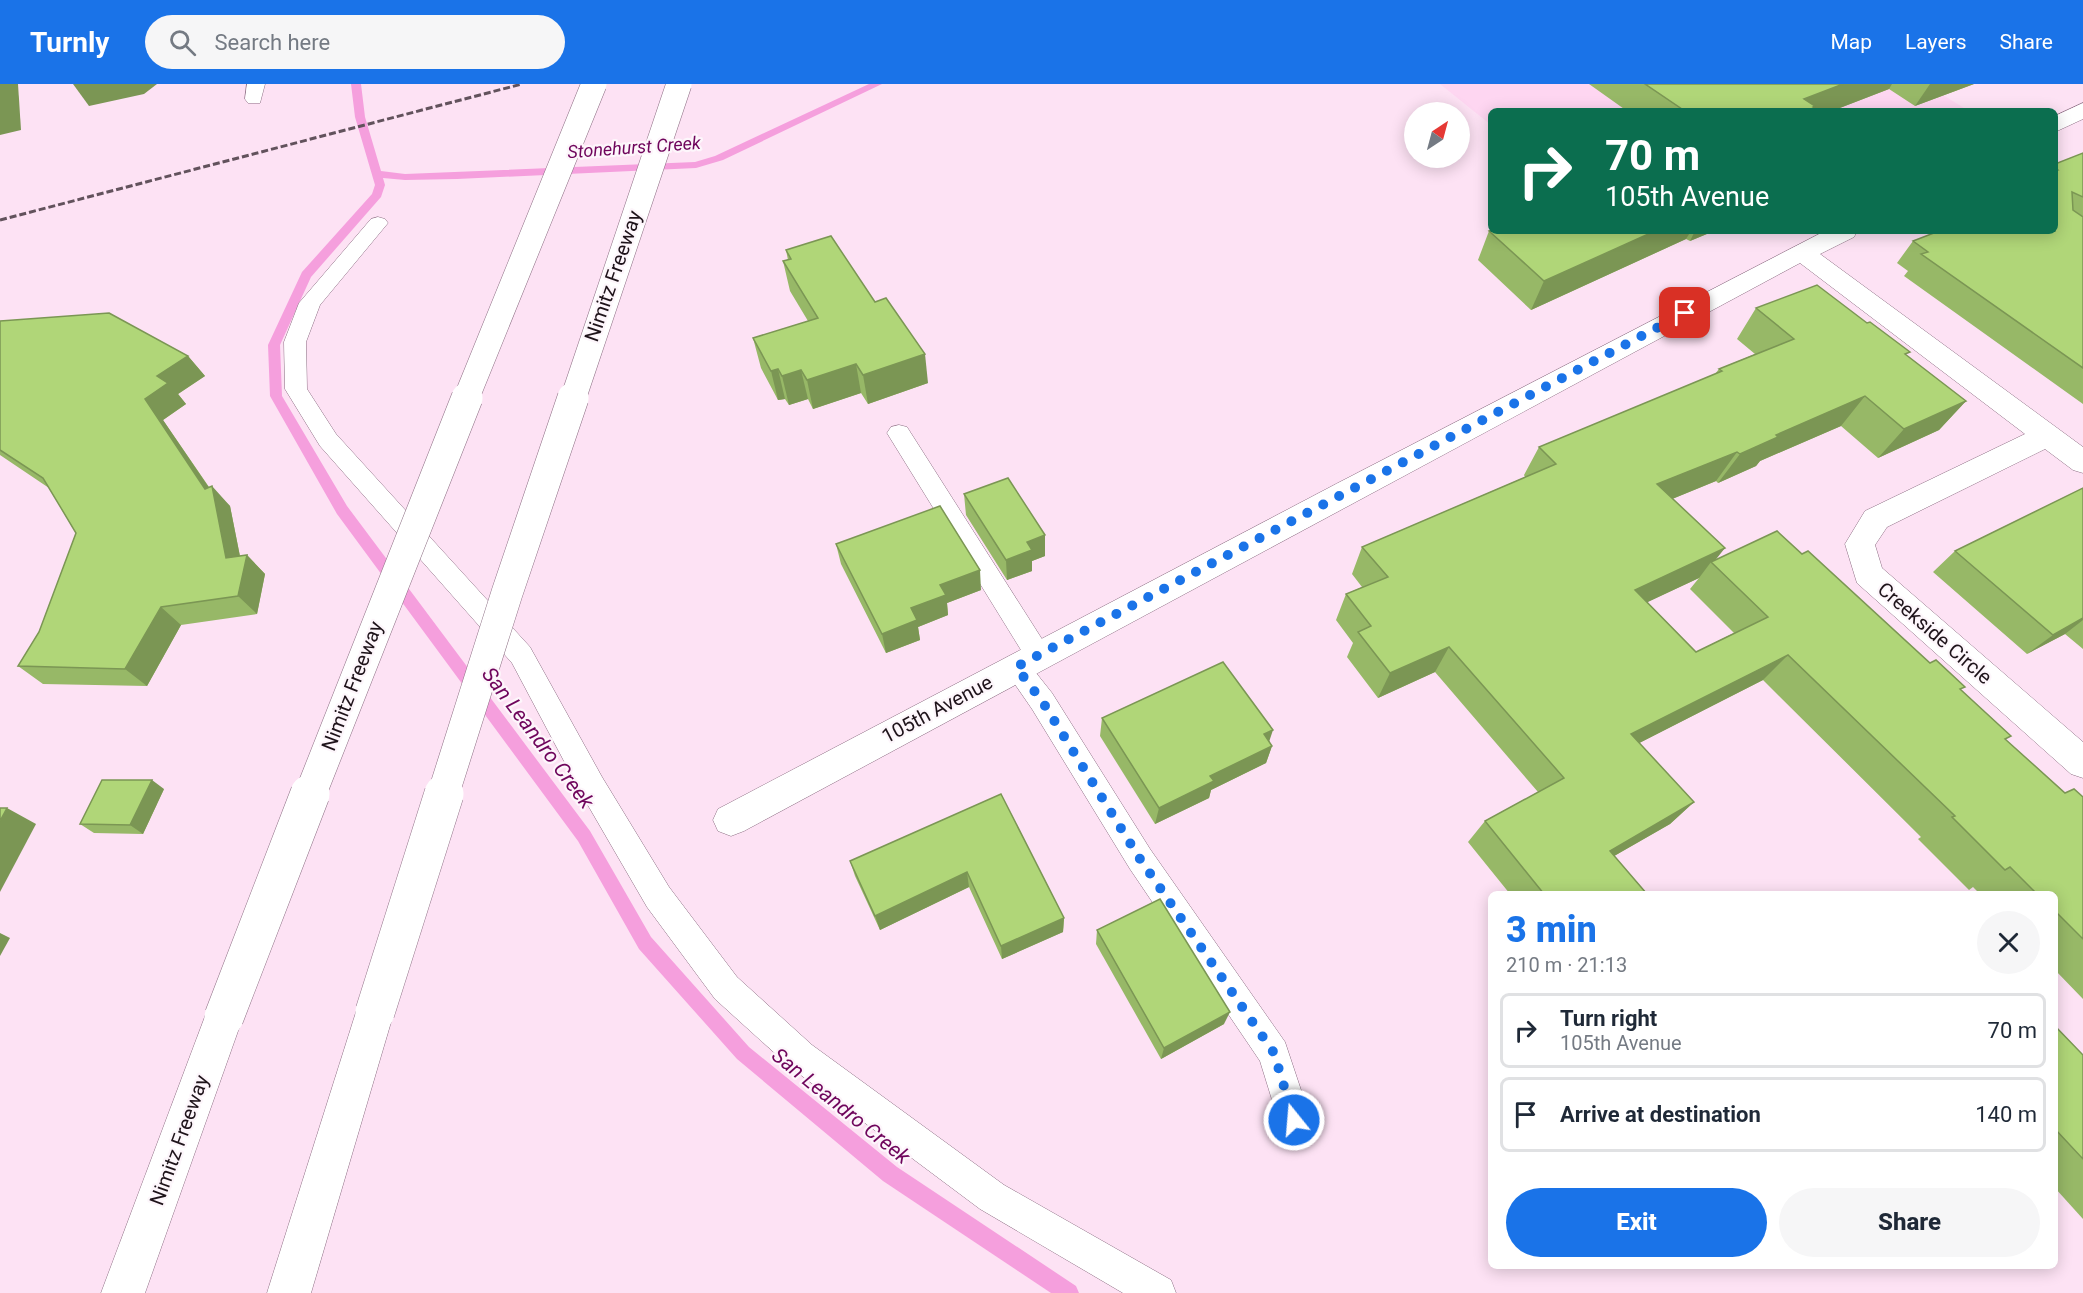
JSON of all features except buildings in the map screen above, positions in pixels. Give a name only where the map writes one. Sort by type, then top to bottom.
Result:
[{"type":"main road","name":"Nimitz Freeway","points":[[123,1293],[225,1017],[394,577],[594,84]]},
{"type":"main road","name":"Nimitz Freeway","points":[[289,1293],[507,593],[678,84]]},
{"type":"main road","points":[[2058,123],[2083,110]]},
{"type":"main road","name":"105th Avenue","points":[[732,820],[1027,661],[1839,234]]},
{"type":"main road","points":[[1801,252],[2083,462]]},
{"type":"main road","name":"Creekside Circle","points":[[2047,436],[2016,449],[1876,519],[1860,544],[1868,574],[2083,763]]},
{"type":"lane","points":[[378,223],[310,303],[295,342],[296,389],[328,440],[521,655],[592,786],[657,897],[726,988],[801,1056],[992,1197],[1158,1293]]},
{"type":"lane","points":[[899,433],[1027,661],[1042,701],[1140,859],[1274,1053],[1294,1120]]},
{"type":"shaded area","points":[[1440,84],[1925,84],[1964,108],[1488,108],[1488,123],[1470,108],[1470,102],[1462,102]]},
{"type":"waterway","name":"San Leandro Creek","points":[[356,84],[360,117],[380,185],[377,195],[359,218],[306,275],[274,345],[276,396],[342,510],[584,836],[645,943],[743,1053],[890,1174],[1069,1293]]},
{"type":"waterway","name":"Stonehurst Creek","points":[[378,174],[405,177],[457,176],[696,165],[719,158],[877,84]]},
{"type":"railway","points":[[0,220],[522,84]]},
{"type":"route","points":[[1294,1120],[1274,1053],[1140,859],[1042,701],[1016,667],[1685,313]]}]
